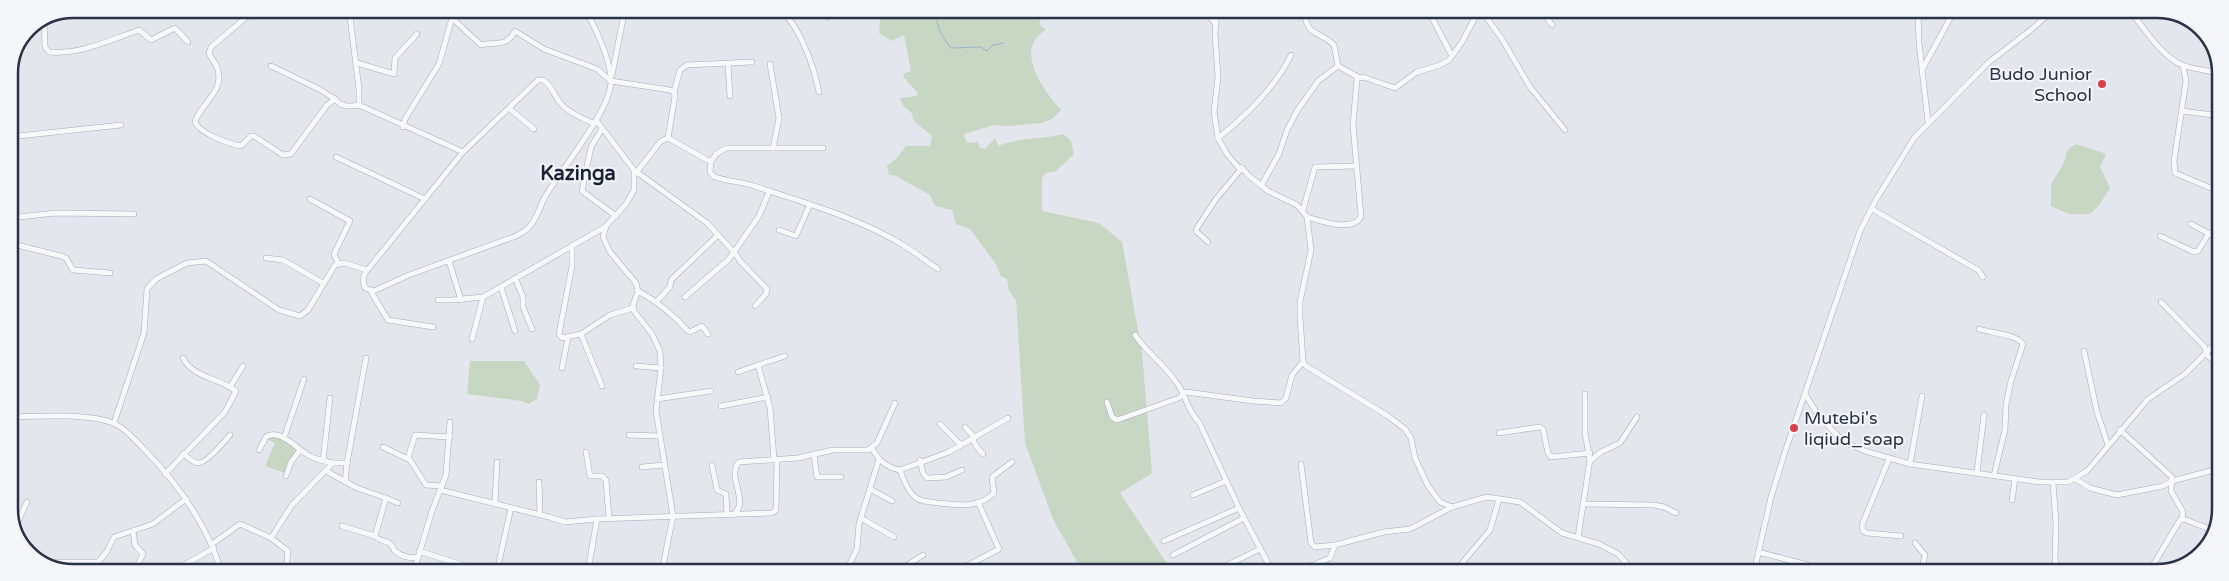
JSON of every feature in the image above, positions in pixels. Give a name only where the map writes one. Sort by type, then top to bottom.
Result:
[{"type":"street","points":[[245,18],[211,47],[209,53],[217,68],[218,87],[197,116],[196,125],[203,131],[234,145],[241,146],[251,136],[254,136],[283,156],[287,156],[291,154],[327,105],[335,99]]},
{"type":"street","points":[[403,127],[405,119],[439,64],[452,18],[481,45],[486,43],[497,45],[512,36],[515,31],[544,49],[597,69],[611,80],[656,87],[674,92]]},
{"type":"street","points":[[589,18],[600,41],[611,80]]},
{"type":"street","points":[[623,18],[611,80],[602,108],[595,122],[544,198],[536,218],[526,230],[516,236],[409,275],[378,289],[366,290],[363,284],[367,270],[463,152],[510,109],[533,84],[543,80],[555,91],[562,105],[577,116],[595,122],[635,171],[706,224],[734,252],[767,290],[766,294],[755,306]]},
{"type":"street","points":[[788,18],[811,61],[819,92]]},
{"type":"street","points":[[1211,18],[1215,23]]},
{"type":"street","points":[[1216,18],[1218,77],[1214,120],[1218,138],[1238,167],[1242,168],[1261,186],[1303,210],[1307,217],[1311,250],[1300,302],[1304,362],[1310,369],[1388,416],[1405,429],[1411,438],[1415,458],[1428,486],[1440,502],[1452,507]]},
{"type":"street","points":[[1305,18],[1308,28],[1334,45],[1338,66]]},
{"type":"street","points":[[1432,18],[1452,56]]},
{"type":"street","points":[[1338,66],[1358,77],[1395,88],[1417,72],[1442,64],[1452,56],[1475,18]]},
{"type":"street","points":[[1486,18],[1502,39],[1530,87],[1565,130]]},
{"type":"street","points":[[1547,18],[1552,25]]},
{"type":"street","points":[[1918,18],[1919,43],[1928,122]]},
{"type":"street","points":[[1923,68],[1950,18]]},
{"type":"street","points":[[1756,564],[1771,497],[1860,231],[1914,138],[1989,62],[2043,18]]},
{"type":"street","points":[[2136,18],[2162,50],[2183,66],[2211,71]]},
{"type":"street","points":[[350,20],[357,63],[358,105]]},
{"type":"street","points":[[44,26],[45,47],[49,52],[108,43],[139,30],[151,40],[175,28],[188,42]]},
{"type":"street","points":[[357,63],[394,74],[395,58],[417,34]]},
{"type":"street","points":[[1218,138],[1247,113],[1281,73],[1292,55]]},
{"type":"street","points":[[668,138],[677,77],[683,66],[690,64],[752,62]]},
{"type":"street","points":[[728,64],[730,96]]},
{"type":"street","points":[[770,64],[778,118],[773,148]]},
{"type":"street","points":[[271,66],[319,89],[335,99],[339,104],[349,107],[358,105],[403,127],[463,152]]},
{"type":"street","points":[[1261,186],[1279,154],[1287,130],[1297,111],[1318,81],[1338,66]]},
{"type":"street","points":[[2183,66],[2186,81],[2174,161],[2175,173],[2211,188]]},
{"type":"street","points":[[1307,217],[1333,223],[1351,224],[1358,222],[1361,216],[1352,125],[1355,85],[1358,77]]},
{"type":"street","points":[[510,109],[534,129]]},
{"type":"street","points":[[2182,111],[2211,115]]},
{"type":"street","points":[[18,136],[121,125]]},
{"type":"street","points":[[602,129],[591,147],[582,191],[616,216]]},
{"type":"street","points":[[668,138],[705,160],[711,160]]},
{"type":"street","points":[[438,300],[483,298],[516,280],[572,244],[606,226],[626,204],[634,190],[635,171],[660,142],[668,138]]},
{"type":"street","points":[[823,148],[726,148],[719,151],[711,160],[710,172],[713,176],[751,185],[810,204],[902,244],[938,269]]},
{"type":"street","points":[[336,157],[425,199]]},
{"type":"street","points":[[1303,210],[1314,168],[1356,166]]},
{"type":"street","points":[[1208,242],[1196,231],[1197,228],[1216,199],[1242,168]]},
{"type":"street","points":[[685,297],[728,260],[759,216],[769,192]]},
{"type":"street","points":[[310,199],[350,221],[334,254],[338,263]]},
{"type":"street","points":[[779,230],[796,236],[810,204]]},
{"type":"street","points":[[1872,209],[1978,270],[1983,277]]},
{"type":"street","points":[[18,217],[56,213],[134,214]]},
{"type":"street","points":[[2160,236],[2194,252],[2198,251],[2209,233],[2191,224]]},
{"type":"street","points":[[606,226],[602,234],[604,241],[610,252],[636,283],[638,291],[633,308]]},
{"type":"street","points":[[657,301],[670,287],[671,280],[718,235]]},
{"type":"street","points":[[572,244],[572,266],[559,334],[562,338],[581,334],[610,315],[633,308]]},
{"type":"street","points":[[18,245],[66,258],[72,270],[110,273]]},
{"type":"street","points":[[266,258],[283,260],[323,283]]},
{"type":"street","points":[[114,423],[144,333],[148,289],[156,279],[187,262],[206,261],[279,310],[300,316],[308,310],[332,267],[338,263],[367,270]]},
{"type":"street","points":[[449,261],[461,300]]},
{"type":"street","points":[[516,280],[523,297],[523,307],[532,329]]},
{"type":"street","points":[[502,288],[515,331]]},
{"type":"street","points":[[370,289],[384,317],[388,320],[433,327]]},
{"type":"street","points":[[638,291],[657,301],[673,314],[688,331],[690,332],[702,326],[708,334]]},
{"type":"street","points":[[472,339],[483,298]]},
{"type":"street","points":[[2161,302],[2205,347],[2206,354],[2212,359]]},
{"type":"street","points":[[633,308],[656,340],[660,351],[662,368],[656,411],[673,516],[663,564]]},
{"type":"street","points":[[1979,329],[2013,336],[2024,344],[2009,389],[2004,430],[1994,474]]},
{"type":"street","points":[[581,334],[602,386]]},
{"type":"street","points":[[1135,335],[1144,350],[1176,382],[1183,394],[1238,508],[1268,564]]},
{"type":"street","points":[[562,368],[568,336]]},
{"type":"street","points":[[1805,394],[1818,415],[1843,440],[1865,451],[1910,464],[2053,483],[2075,479],[2087,471],[2148,399],[2185,374],[2212,348]]},
{"type":"street","points":[[2084,351],[2097,412],[2108,446]]},
{"type":"street","points":[[738,372],[786,356]]},
{"type":"street","points":[[165,474],[225,412],[236,391],[198,373],[183,358]]},
{"type":"street","points":[[345,482],[346,463],[366,358]]},
{"type":"street","points":[[1107,402],[1112,417],[1117,420],[1179,398],[1183,394],[1198,393],[1281,403],[1286,398],[1292,375],[1304,362]]},
{"type":"street","points":[[383,447],[408,458],[426,485],[565,522],[734,513],[772,513],[776,510],[774,431],[768,397],[758,365]]},
{"type":"street","points":[[230,387],[243,366]]},
{"type":"street","points":[[636,366],[662,368]]},
{"type":"street","points":[[284,438],[304,379]]},
{"type":"street","points":[[657,399],[711,391]]},
{"type":"street","points":[[1578,537],[1590,461],[1585,433],[1585,394]]},
{"type":"street","points":[[1910,464],[1922,396]]},
{"type":"street","points":[[722,406],[768,397]]},
{"type":"street","points":[[324,461],[330,398]]},
{"type":"street","points":[[734,513],[738,509],[740,501],[735,473],[738,463],[776,458],[798,458],[833,450],[868,450],[877,443],[895,403]]},
{"type":"street","points":[[1977,472],[1984,415]]},
{"type":"street","points":[[18,417],[64,416],[114,423],[129,434],[186,500],[213,546],[219,564]]},
{"type":"street","points":[[1590,461],[1601,452],[1620,443],[1637,417]]},
{"type":"street","points":[[872,448],[878,459],[894,469],[900,470],[920,460],[935,458],[1008,418]]},
{"type":"street","points":[[416,564],[447,469],[450,422]]},
{"type":"street","points":[[940,424],[961,444]]},
{"type":"street","points":[[965,427],[976,446],[984,454]]},
{"type":"street","points":[[1499,433],[1540,427],[1543,429],[1548,453],[1552,458],[1590,453]]},
{"type":"street","points":[[2120,430],[2172,477],[2170,491],[2182,508],[2182,520],[2154,564]]},
{"type":"street","points":[[258,450],[266,436],[270,434],[284,438],[300,450],[324,461],[346,463]]},
{"type":"street","points":[[183,454],[197,463],[201,463],[216,452],[230,435]]},
{"type":"street","points":[[408,458],[416,435],[450,437]]},
{"type":"street","points":[[629,435],[660,436]]},
{"type":"street","points":[[286,476],[291,462],[300,450]]},
{"type":"street","points":[[586,452],[590,476],[602,476],[606,480],[609,519]]},
{"type":"street","points":[[814,454],[817,477],[840,477]]},
{"type":"street","points":[[849,564],[857,549],[861,518],[878,459]]},
{"type":"street","points":[[1889,459],[1862,525],[1863,531],[1867,533],[1901,536]]},
{"type":"street","points":[[920,460],[923,473],[928,478],[946,477],[962,470]]},
{"type":"street","points":[[495,504],[496,462]]},
{"type":"street","points":[[900,470],[910,490],[919,500],[963,506],[990,498],[994,494],[992,477],[1012,462]]},
{"type":"street","points":[[271,538],[292,505],[333,463]]},
{"type":"street","points":[[1301,464],[1311,543],[1315,547],[1335,545],[1384,532],[1410,529],[1452,507],[1482,497],[1520,502],[1557,530],[1599,544],[1618,554],[1627,564]]},
{"type":"street","points":[[642,466],[664,465]]},
{"type":"street","points":[[712,465],[717,490],[726,494],[727,514]]},
{"type":"street","points":[[326,471],[363,491],[398,503]]},
{"type":"street","points":[[2075,479],[2090,488],[2117,495],[2163,486],[2172,481],[2212,471]]},
{"type":"street","points":[[2012,500],[2015,478]]},
{"type":"street","points":[[1193,495],[1226,481]]},
{"type":"street","points":[[539,482],[540,515]]},
{"type":"street","points":[[2053,483],[2056,523],[2055,561],[2057,564]]},
{"type":"street","points":[[870,489],[892,501]]},
{"type":"street","points":[[375,536],[386,498]]},
{"type":"street","points":[[1462,564],[1490,530],[1499,499]]},
{"type":"street","points":[[70,564],[100,562],[114,537],[153,524],[186,500]]},
{"type":"street","points":[[19,519],[26,502]]},
{"type":"street","points":[[970,564],[999,549],[978,502]]},
{"type":"street","points":[[1584,504],[1654,505],[1664,507],[1676,513]]},
{"type":"street","points":[[499,564],[511,508]]},
{"type":"street","points":[[1164,541],[1238,508]]},
{"type":"street","points":[[861,518],[894,537]]},
{"type":"street","points":[[1173,555],[1244,518]]},
{"type":"street","points":[[589,564],[597,519]]},
{"type":"street","points":[[2182,520],[2208,528]]},
{"type":"street","points":[[184,564],[213,546],[240,524],[271,538],[288,551],[287,564]]},
{"type":"street","points":[[342,526],[375,536],[377,539],[391,544],[403,556],[411,558],[418,554],[455,564]]},
{"type":"street","points":[[133,531],[134,545],[143,554],[138,564]]},
{"type":"street","points":[[1915,543],[1925,555],[1924,564]]},
{"type":"street","points":[[1315,564],[1330,558],[1335,545]]},
{"type":"street","points":[[1229,564],[1260,549]]},
{"type":"street","points":[[1758,552],[1804,564]]},
{"type":"street","points":[[909,564],[923,555]]},
{"type":"green space","points":[[880,18],[1041,18],[1039,24],[1046,30],[1036,38],[1032,48],[1032,59],[1040,82],[1061,110],[1052,119],[1041,123],[1008,126],[994,125],[964,134],[967,143],[978,142],[980,148],[985,149],[995,138],[998,146],[1014,141],[1063,134],[1071,141],[1074,154],[1056,171],[1046,173],[1042,178],[1042,211],[1099,223],[1122,242],[1142,352],[1152,473],[1120,493],[1167,564],[1078,564],[1053,519],[1025,443],[1016,300],[1009,291],[1007,279],[1001,276],[996,264],[970,229],[956,224],[952,210],[935,206],[930,195],[896,176],[889,175],[887,166],[897,158],[906,146],[930,146],[932,136],[914,121],[911,112],[903,106],[900,98],[917,96],[917,92],[904,78],[903,74],[911,71],[904,35],[891,41],[879,33]]},
{"type":"green space","points":[[2076,144],[2106,154],[2100,167],[2110,188],[2099,205],[2090,214],[2069,214],[2051,206],[2051,184],[2063,165],[2068,149]]},
{"type":"green space","points":[[470,361],[524,361],[540,385],[537,399],[528,404],[522,401],[467,394]]},
{"type":"green space","points":[[271,435],[283,439],[298,451],[285,473],[265,466],[275,443],[266,439]]},
{"type":"waterway","points":[[937,18],[941,32],[951,48],[981,47],[987,51],[993,45],[1003,43]]},
{"type":"place","name":"Budo Junior School","points":[[2102,84]]},
{"type":"place","name":"Mutebi's liqiud_soap","points":[[1794,428]]},
{"type":"district","name":"Kazinga","points":[[578,173]]}]
